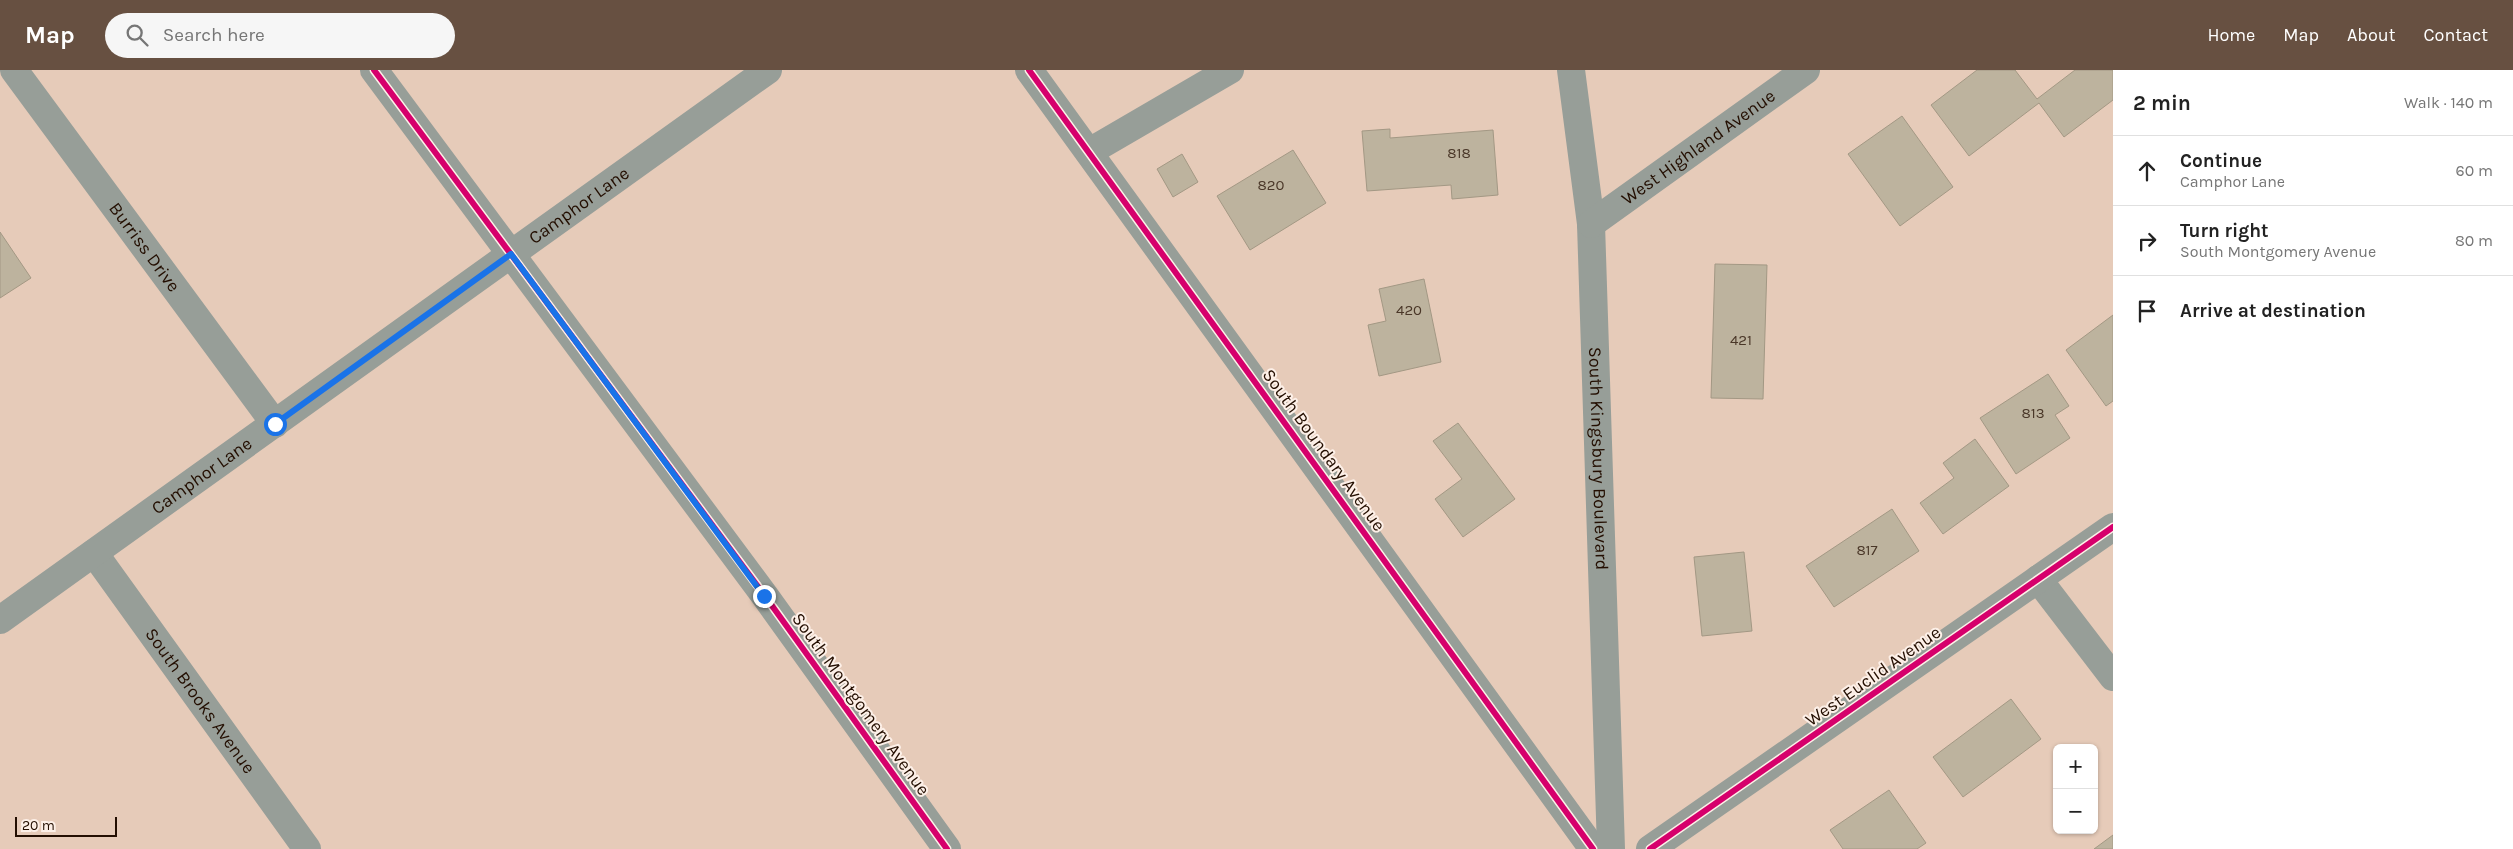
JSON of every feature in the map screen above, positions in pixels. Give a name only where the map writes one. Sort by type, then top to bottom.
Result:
[{"type":"street","name":"Burriss Drive","points":[[14,70],[275,424]]},
{"type":"street","name":"South Montgomery Avenue","points":[[374,70],[764,596],[948,849]]},
{"type":"street","name":"Camphor Lane","points":[[0,620],[768,70]]},
{"type":"street","name":"South Boundary Avenue","points":[[1029,70],[1594,849]]},
{"type":"street","points":[[1089,152],[1230,70]]},
{"type":"street","name":"South Kingsbury Boulevard","points":[[1571,70],[1591,224],[1611,849]]},
{"type":"street","name":"West Highland Avenue","points":[[1591,224],[1806,70]]},
{"type":"street","name":"West Euclid Avenue","points":[[1650,849],[2113,527]]},
{"type":"street","name":"South Brooks Avenue","points":[[94,553],[307,849]]},
{"type":"street","points":[[2038,579],[2113,677]]},
{"type":"building","points":[[1977,70],[2015,70],[2037,99],[2075,70],[2113,70],[2113,100],[2064,137],[2039,103],[1969,156],[1931,105]]},
{"type":"building","points":[[1902,116],[1953,187],[1900,226],[1848,154]]},
{"type":"building","points":[[1390,129],[1390,138],[1493,130],[1498,195],[1452,199],[1451,185],[1367,191],[1362,131]]},
{"type":"building","points":[[1293,150],[1326,203],[1250,250],[1217,196]]},
{"type":"building","points":[[1182,154],[1198,182],[1173,197],[1157,169]]},
{"type":"building","points":[[0,232],[31,278],[0,298]]},
{"type":"building","points":[[1715,264],[1767,265],[1763,399],[1711,398]]},
{"type":"building","points":[[1424,279],[1441,362],[1379,376],[1368,325],[1386,321],[1379,289]]},
{"type":"building","points":[[2113,315],[2113,401],[2106,406],[2066,350]]},
{"type":"building","points":[[2048,374],[2069,406],[2055,415],[2070,438],[2016,474],[1980,418]]},
{"type":"building","points":[[1458,423],[1515,499],[1463,537],[1435,499],[1462,479],[1433,441]]},
{"type":"building","points":[[1975,439],[2009,486],[1943,534],[1920,503],[1954,478],[1943,463]]},
{"type":"building","points":[[1892,509],[1919,551],[1834,607],[1806,566]]},
{"type":"building","points":[[1744,552],[1752,631],[1702,636],[1694,557]]},
{"type":"building","points":[[2011,699],[2041,739],[1963,797],[1933,757]]},
{"type":"building","points":[[1889,790],[1926,843],[1917,849],[1843,849],[1830,830]]},
{"type":"building","points":[[2113,835],[2113,849],[2094,849]]},
{"type":"cycle path","points":[[374,70],[765,596],[947,849]]},
{"type":"cycle path","points":[[1029,70],[1593,849]]},
{"type":"cycle path","points":[[1650,849],[2113,527]]},
{"type":"route","points":[[275,424],[511,254],[764,596]]}]
